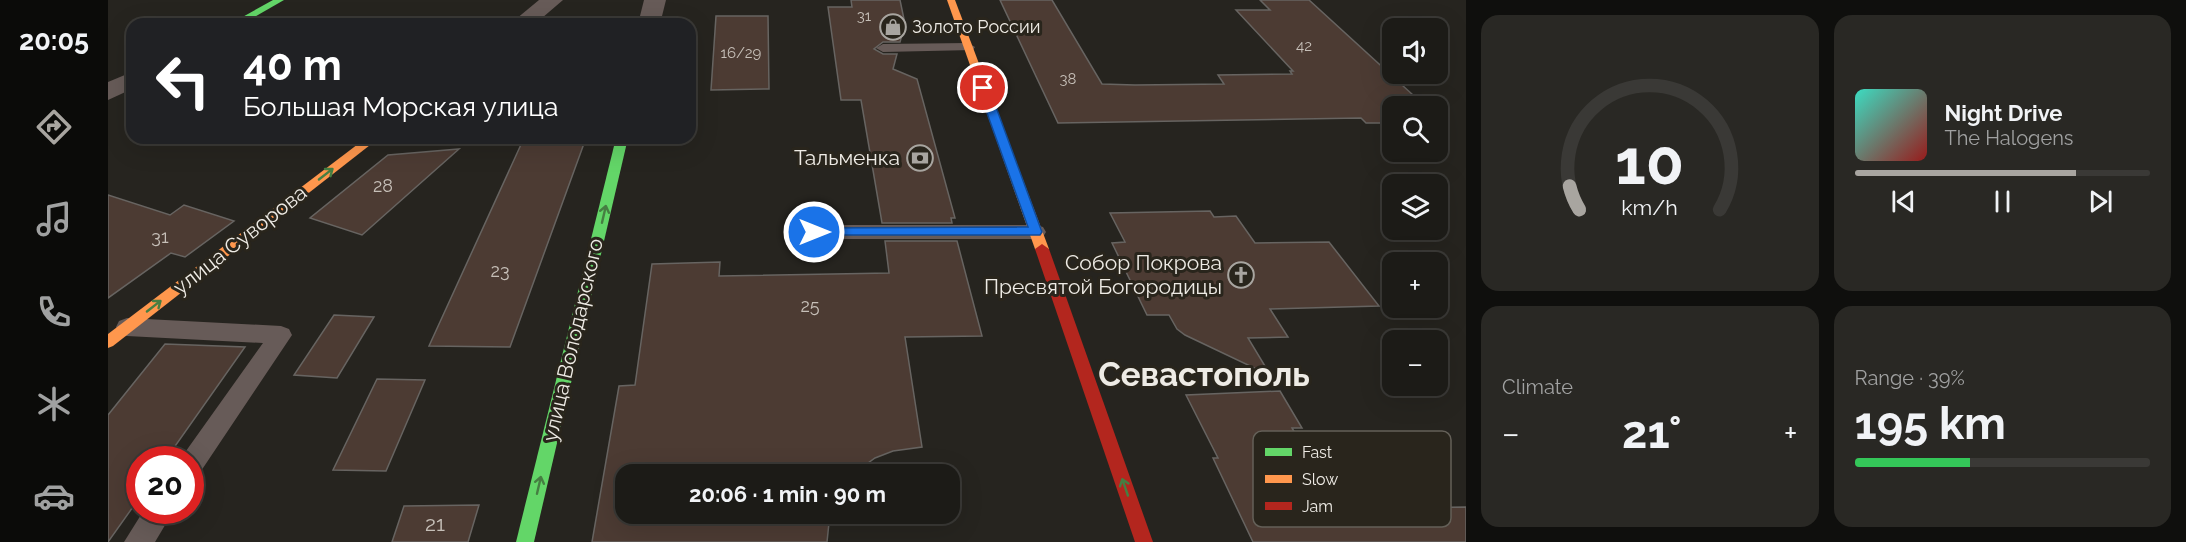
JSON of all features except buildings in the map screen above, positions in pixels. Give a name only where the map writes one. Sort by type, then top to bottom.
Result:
[{"type":"street","points":[[246,18],[280,0]]},
{"type":"street","points":[[529,18],[552,0]]},
{"type":"street","points":[[650,18],[655,0]]},
{"type":"street","points":[[951,0],[1036,232],[1144,542]]},
{"type":"street","points":[[108,92],[126,82]]},
{"type":"street","name":"улица Суворова","points":[[108,342],[365,144]]},
{"type":"street","name":"улица Володарского","points":[[525,542],[621,144]]},
{"type":"lane","points":[[883,48],[968,47]]},
{"type":"lane","points":[[814,232],[1036,232]]},
{"type":"lane","points":[[127,327],[281,335],[204,446]]},
{"type":"lane","points":[[138,542],[150,524]]},
{"type":"traffic: fast","points":[[246,18],[280,0]]},
{"type":"traffic: fast","points":[[525,542],[621,144]]},
{"type":"traffic: slow","points":[[951,0],[1042,249]]},
{"type":"traffic: slow","points":[[108,342],[365,144]]},
{"type":"traffic: jam","points":[[1042,249],[1144,542]]},
{"type":"place","name":"Золото России","points":[[893,27]]},
{"type":"place","name":"Тальменка","points":[[920,158]]},
{"type":"place","name":"Собор Покрова Пресвятой Богородицы","points":[[1241,275]]},
{"type":"district","name":"Севастополь","points":[[1204,374]]},
{"type":"route","points":[[814,232],[1036,232],[983,88]]}]
